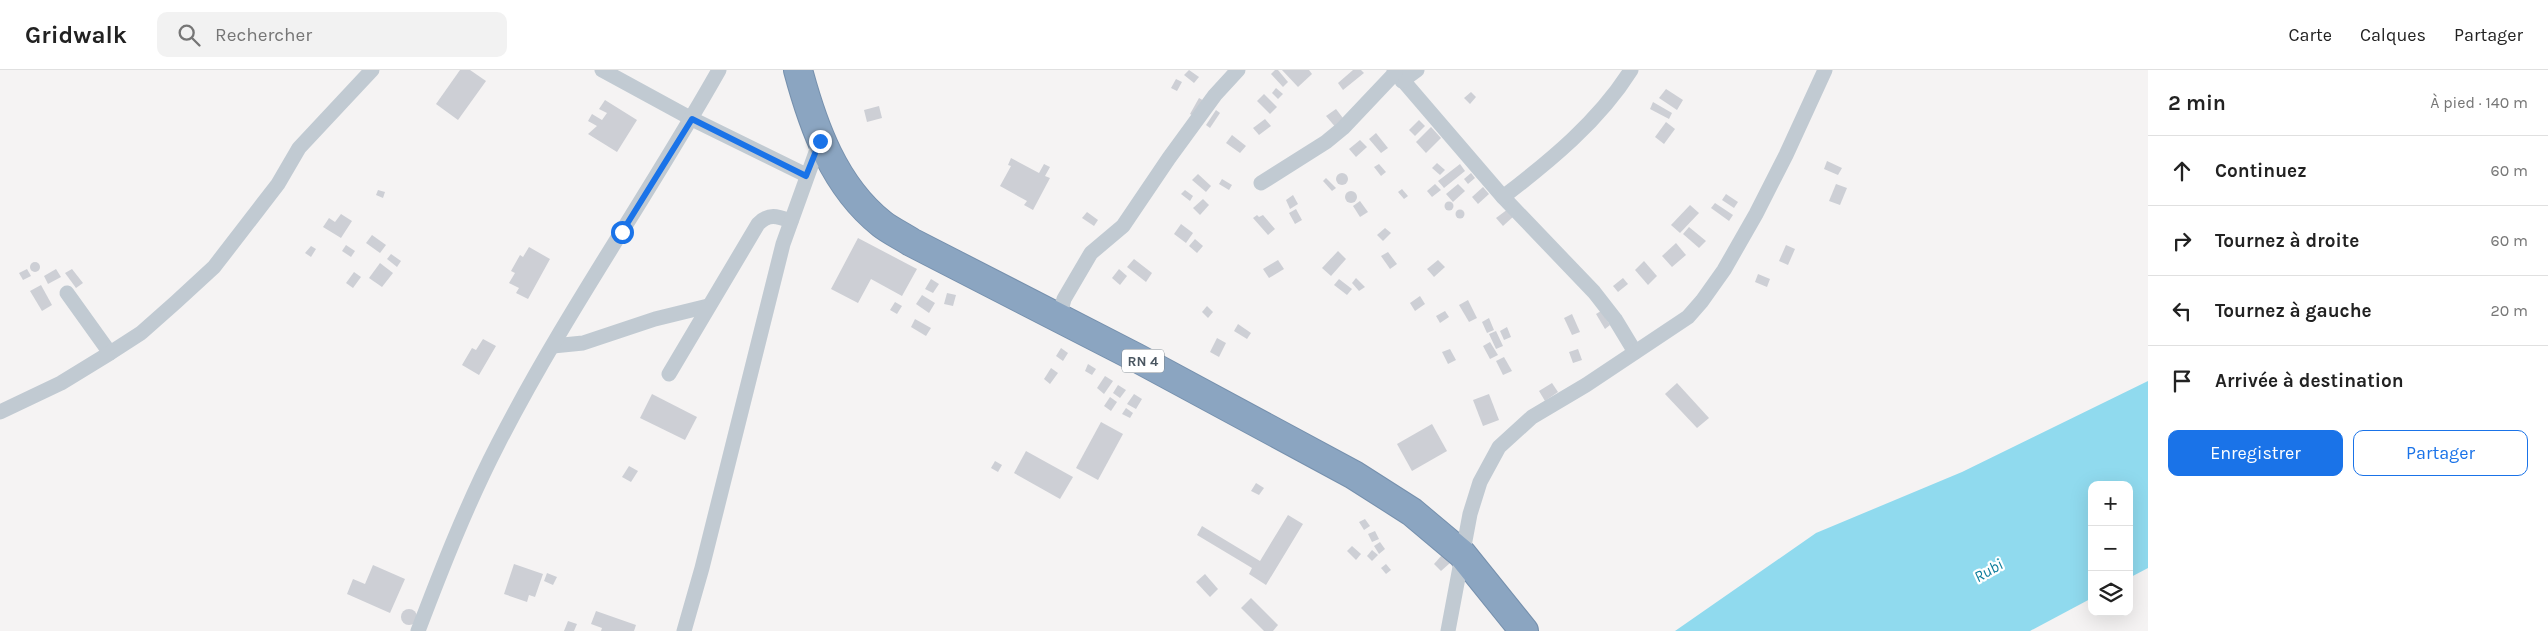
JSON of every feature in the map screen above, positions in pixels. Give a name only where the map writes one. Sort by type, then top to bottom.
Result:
[{"type":"highway","name":"RN 4","points":[[798,70],[820,141],[858,201],[882,224],[911,242],[1354,474],[1412,512],[1462,554],[1524,631]]},
{"type":"street","points":[[0,412],[61,383],[141,332],[214,267],[278,184],[299,148],[372,70]]},
{"type":"street","points":[[602,70],[692,119],[806,176]]},
{"type":"street","points":[[418,631],[438,580],[498,444],[553,346],[692,119],[719,70]]},
{"type":"street","points":[[1059,318],[1064,299],[1091,253],[1123,226],[1168,158],[1215,95],[1238,70]]},
{"type":"street","points":[[1261,183],[1326,142],[1397,75],[1417,70]]},
{"type":"street","points":[[1503,197],[1540,168],[1590,121],[1619,89],[1631,70]]},
{"type":"street","points":[[1448,631],[1462,554],[1480,482],[1499,448],[1532,417],[1586,385],[1688,317],[1712,288],[1778,172],[1824,70]]},
{"type":"street","points":[[1397,75],[1447,129],[1503,197],[1594,292],[1615,319],[1634,352]]},
{"type":"street","points":[[684,631],[702,568],[725,469],[791,221],[820,141]]},
{"type":"street","points":[[669,374],[758,224],[765,218],[774,215],[791,221]]},
{"type":"street","points":[[67,293],[110,353]]},
{"type":"street","points":[[553,346],[583,343],[655,319],[708,306]]},
{"type":"water","name":"Rubi","points":[[2148,381],[2148,568],[2133,576],[2133,481],[2088,481],[2088,600],[2030,631],[1675,631],[1816,533],[1962,472]]},
{"type":"building","points":[[460,70],[470,70],[486,81],[458,120],[436,104]]},
{"type":"building","points":[[1189,70],[1199,77],[1194,83],[1184,75]]},
{"type":"building","points":[[1278,70],[1288,82],[1283,87],[1271,74]]},
{"type":"building","points":[[1282,70],[1309,70],[1312,74],[1298,87]]},
{"type":"building","points":[[1353,70],[1361,70],[1364,73],[1343,90],[1338,83]]},
{"type":"building","points":[[1176,79],[1182,82],[1177,91],[1171,88]]},
{"type":"building","points":[[1276,88],[1283,94],[1278,99],[1272,93]]},
{"type":"building","points":[[1666,89],[1683,100],[1677,110],[1659,98]]},
{"type":"building","points":[[1471,92],[1476,97],[1470,104],[1464,98]]},
{"type":"building","points":[[1264,94],[1277,107],[1270,114],[1257,101]]},
{"type":"building","points":[[1199,98],[1206,102],[1197,118],[1190,114]]},
{"type":"building","points":[[605,100],[637,120],[617,152],[588,134],[597,126],[588,121],[592,114],[602,120],[607,113],[599,109]]},
{"type":"building","points":[[1653,102],[1672,113],[1669,119],[1650,109]]},
{"type":"building","points":[[879,106],[882,118],[867,122],[864,110]]},
{"type":"building","points":[[1336,109],[1346,122],[1337,129],[1326,116]]},
{"type":"building","points":[[1216,110],[1220,113],[1210,128],[1206,125]]},
{"type":"building","points":[[1265,119],[1271,126],[1259,135],[1253,128]]},
{"type":"building","points":[[1419,120],[1425,126],[1415,136],[1409,130]]},
{"type":"building","points":[[1666,122],[1675,129],[1664,144],[1655,137]]},
{"type":"building","points":[[1431,127],[1441,138],[1426,153],[1416,142]]},
{"type":"building","points":[[1376,133],[1388,148],[1381,153],[1369,139]]},
{"type":"building","points":[[1232,135],[1246,146],[1240,153],[1226,143]]},
{"type":"building","points":[[1360,140],[1367,147],[1356,157],[1349,149]]},
{"type":"building","points":[[1011,158],[1039,173],[1044,164],[1050,167],[1045,176],[1050,178],[1033,210],[1024,205],[1027,201],[1000,186],[1011,166],[1008,165]]},
{"type":"building","points":[[1827,161],[1842,168],[1838,175],[1824,169]]},
{"type":"building","points":[[1437,163],[1445,170],[1440,175],[1432,168]]},
{"type":"building","points":[[1379,164],[1386,172],[1381,176],[1374,167]]},
{"type":"building","points":[[1460,164],[1465,171],[1444,188],[1438,181]]},
{"type":"building","points":[[1340,173],[1344,173],[1348,179],[1344,185],[1340,185],[1336,181],[1336,177]]},
{"type":"building","points":[[1471,173],[1475,178],[1468,184],[1464,179]]},
{"type":"building","points":[[1198,174],[1211,186],[1206,192],[1192,180]]},
{"type":"building","points":[[1326,178],[1336,188],[1332,191],[1323,181]]},
{"type":"building","points":[[1222,179],[1232,185],[1229,190],[1219,184]]},
{"type":"building","points":[[1435,184],[1441,190],[1432,197],[1427,191]]},
{"type":"building","points":[[1458,184],[1465,191],[1453,202],[1446,194]]},
{"type":"building","points":[[1836,184],[1847,188],[1840,205],[1829,201]]},
{"type":"building","points":[[1483,187],[1489,194],[1478,204],[1472,197]]},
{"type":"building","points":[[1402,189],[1408,196],[1404,199],[1398,192]]},
{"type":"building","points":[[378,190],[385,192],[383,198],[376,195]]},
{"type":"building","points":[[1185,190],[1193,196],[1190,201],[1181,194]]},
{"type":"building","points":[[1349,191],[1353,191],[1357,197],[1353,203],[1349,203],[1345,199],[1345,195]]},
{"type":"building","points":[[1726,194],[1738,202],[1734,208],[1722,200]]},
{"type":"building","points":[[1293,195],[1298,204],[1290,209],[1286,200]]},
{"type":"building","points":[[1203,199],[1209,205],[1200,215],[1193,208]]},
{"type":"building","points":[[1360,201],[1368,212],[1360,217],[1353,206]]},
{"type":"building","points":[[1449,202],[1453,206],[1449,210],[1445,206]]},
{"type":"building","points":[[1715,203],[1733,215],[1729,221],[1711,208]]},
{"type":"building","points":[[1690,205],[1699,213],[1680,233],[1671,225]]},
{"type":"building","points":[[1296,209],[1302,220],[1295,224],[1289,213]]},
{"type":"building","points":[[1460,209],[1465,214],[1460,219],[1455,214]]},
{"type":"building","points":[[1508,209],[1514,216],[1503,226],[1496,218]]},
{"type":"building","points":[[1087,212],[1098,220],[1094,226],[1082,218]]},
{"type":"building","points":[[341,214],[352,221],[341,238],[323,227],[329,218],[335,222]]},
{"type":"building","points":[[1257,215],[1259,217],[1263,215],[1275,229],[1268,235],[1253,218]]},
{"type":"building","points":[[1181,224],[1193,233],[1186,243],[1174,234]]},
{"type":"building","points":[[1689,227],[1706,241],[1699,248],[1683,234]]},
{"type":"building","points":[[1385,228],[1391,233],[1383,241],[1377,235]]},
{"type":"building","points":[[372,235],[386,245],[380,253],[366,243]]},
{"type":"building","points":[[858,238],[917,269],[902,296],[871,279],[858,303],[831,289]]},
{"type":"building","points":[[1195,239],[1203,246],[1197,253],[1189,246]]},
{"type":"building","points":[[1676,243],[1686,255],[1672,267],[1662,256]]},
{"type":"building","points":[[346,245],[355,251],[351,257],[342,251]]},
{"type":"building","points":[[1786,245],[1795,249],[1788,265],[1779,261]]},
{"type":"building","points":[[311,246],[316,249],[311,257],[305,253]]},
{"type":"building","points":[[529,247],[550,259],[528,299],[516,293],[519,288],[509,283],[515,273],[511,271],[520,255],[523,257]]},
{"type":"building","points":[[1338,251],[1346,259],[1331,276],[1322,268]]},
{"type":"building","points":[[1388,252],[1397,264],[1390,269],[1381,256]]},
{"type":"building","points":[[391,254],[401,261],[397,267],[387,259]]},
{"type":"building","points":[[1134,259],[1152,273],[1146,282],[1127,267]]},
{"type":"building","points":[[1278,260],[1284,269],[1269,278],[1263,269]]},
{"type":"building","points":[[1438,260],[1445,267],[1434,277],[1427,269]]},
{"type":"building","points":[[1644,261],[1657,276],[1648,285],[1635,270]]},
{"type":"building","points":[[35,262],[40,267],[35,272],[30,267]]},
{"type":"building","points":[[380,263],[393,273],[382,287],[369,278]]},
{"type":"building","points":[[27,269],[31,276],[23,280],[19,273]]},
{"type":"building","points":[[56,269],[61,277],[48,284],[44,276]]},
{"type":"building","points":[[72,269],[83,283],[76,288],[65,273]]},
{"type":"building","points":[[1119,269],[1127,276],[1120,285],[1112,278]]},
{"type":"building","points":[[354,272],[361,277],[353,288],[346,283]]},
{"type":"building","points":[[1758,274],[1770,279],[1767,287],[1755,282]]},
{"type":"building","points":[[1356,278],[1365,287],[1359,291],[1352,283]]},
{"type":"building","points":[[1623,278],[1628,284],[1618,292],[1613,286]]},
{"type":"building","points":[[931,279],[939,284],[933,293],[925,289]]},
{"type":"building","points":[[1339,279],[1352,289],[1347,295],[1334,285]]},
{"type":"building","points":[[41,285],[52,305],[42,311],[30,291]]},
{"type":"building","points":[[947,293],[956,295],[953,306],[944,304]]},
{"type":"building","points":[[922,295],[935,303],[929,313],[916,304]]},
{"type":"building","points":[[1420,296],[1425,304],[1415,311],[1410,303]]},
{"type":"building","points":[[1468,300],[1477,318],[1469,322],[1459,305]]},
{"type":"building","points":[[895,302],[902,306],[897,314],[890,310]]},
{"type":"building","points":[[1207,306],[1213,312],[1208,318],[1202,312]]},
{"type":"building","points":[[1445,311],[1449,317],[1440,323],[1436,316]]},
{"type":"building","points":[[1601,311],[1610,325],[1605,329],[1596,314]]},
{"type":"building","points":[[1572,314],[1580,332],[1572,335],[1564,318]]},
{"type":"building","points":[[1489,318],[1494,330],[1487,333],[1482,322]]},
{"type":"building","points":[[915,319],[931,328],[926,336],[911,327]]},
{"type":"building","points":[[1238,324],[1251,333],[1247,339],[1234,331]]},
{"type":"building","points":[[1507,327],[1511,337],[1504,340],[1500,331]]},
{"type":"building","points":[[1496,331],[1503,346],[1496,349],[1489,334]]},
{"type":"building","points":[[1217,338],[1226,343],[1219,357],[1210,352]]},
{"type":"building","points":[[483,339],[496,346],[479,375],[462,365],[472,348],[476,350]]},
{"type":"building","points":[[1490,342],[1498,355],[1490,359],[1483,346]]},
{"type":"building","points":[[1061,348],[1068,353],[1063,361],[1056,356]]},
{"type":"building","points":[[1450,349],[1456,360],[1448,364],[1442,352]]},
{"type":"building","points":[[1578,349],[1582,360],[1573,363],[1569,352]]},
{"type":"building","points":[[1504,357],[1512,371],[1503,375],[1496,361]]},
{"type":"building","points":[[1088,364],[1096,369],[1092,375],[1085,371]]},
{"type":"building","points":[[1051,368],[1058,373],[1050,384],[1044,379]]},
{"type":"building","points":[[1105,376],[1113,381],[1104,394],[1097,388]]},
{"type":"building","points":[[1552,383],[1558,392],[1545,401],[1539,391]]},
{"type":"building","points":[[1677,383],[1709,418],[1697,428],[1665,394]]},
{"type":"building","points":[[1118,385],[1126,390],[1120,398],[1113,393]]},
{"type":"building","points":[[652,394],[697,417],[685,440],[640,418]]},
{"type":"building","points":[[1134,394],[1142,399],[1136,409],[1127,404]]},
{"type":"building","points":[[1489,394],[1499,420],[1483,426],[1473,400]]},
{"type":"building","points":[[1110,397],[1117,402],[1111,411],[1104,406]]},
{"type":"building","points":[[1126,408],[1133,413],[1130,418],[1122,414]]},
{"type":"building","points":[[1101,422],[1123,434],[1098,480],[1076,468]]},
{"type":"building","points":[[1432,424],[1447,451],[1412,471],[1397,444]]},
{"type":"building","points":[[1026,451],[1073,477],[1060,499],[1014,473]]},
{"type":"building","points":[[995,461],[1002,465],[998,472],[991,468]]},
{"type":"building","points":[[629,466],[638,471],[631,482],[622,477]]},
{"type":"building","points":[[1256,483],[1264,488],[1259,495],[1251,491]]},
{"type":"building","points":[[1288,515],[1303,524],[1266,585],[1249,574],[1252,568],[1197,535],[1202,526],[1260,561]]},
{"type":"building","points":[[1365,519],[1370,526],[1364,530],[1359,522]]},
{"type":"building","points":[[1375,531],[1379,539],[1372,542],[1368,534]]},
{"type":"building","points":[[1380,542],[1385,549],[1379,554],[1374,546]]},
{"type":"building","points":[[1352,546],[1361,554],[1356,560],[1347,551]]},
{"type":"building","points":[[1372,550],[1378,555],[1372,561],[1367,556]]},
{"type":"building","points":[[1442,555],[1450,563],[1441,571],[1434,564]]},
{"type":"building","points":[[514,564],[543,574],[535,597],[529,595],[527,602],[504,594]]},
{"type":"building","points":[[1386,564],[1391,570],[1386,574],[1381,568]]},
{"type":"building","points":[[373,565],[405,579],[390,613],[347,594],[353,579],[365,584]]},
{"type":"building","points":[[547,573],[557,577],[553,585],[544,581]]},
{"type":"building","points":[[1205,574],[1218,589],[1210,597],[1196,582]]},
{"type":"building","points":[[1251,598],[1278,625],[1273,631],[1264,631],[1241,608]]},
{"type":"building","points":[[409,609],[417,617],[409,625],[401,617]]},
{"type":"building","points":[[596,611],[636,625],[634,631],[601,631],[602,628],[591,624]]},
{"type":"building","points":[[568,621],[577,624],[574,631],[564,631]]},
{"type":"route","points":[[622,232],[692,119],[806,176],[820,141]]}]
